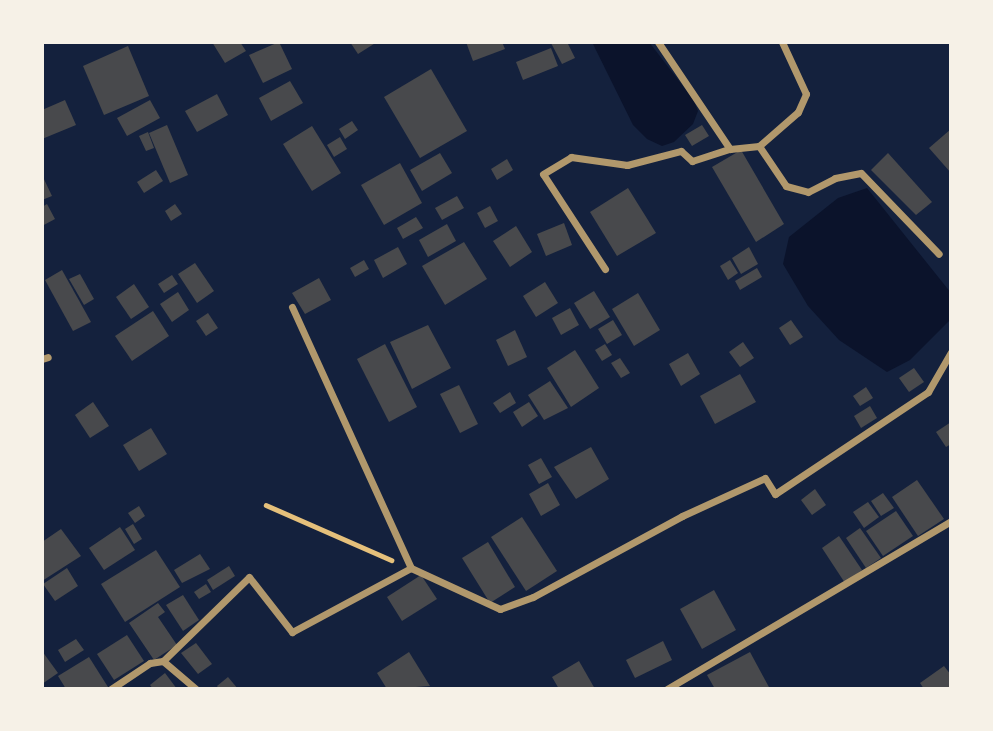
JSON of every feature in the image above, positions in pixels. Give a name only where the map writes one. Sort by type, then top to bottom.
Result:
[{"type":"street","points":[[658,42],[730,149]]},
{"type":"street","points":[[605,268],[543,174],[572,157],[627,165],[681,151],[692,161],[730,149],[759,146],[798,112],[806,94],[782,42]]},
{"type":"street","points":[[759,146],[786,186],[796,192],[861,173],[939,254]]},
{"type":"street","points":[[292,307],[411,568],[500,609],[533,597],[682,516],[765,478],[775,494],[928,392],[951,352]]},
{"type":"street","points":[[667,689],[951,521]]},
{"type":"street","points":[[111,689],[150,663],[163,661],[249,577],[292,632],[411,568]]},
{"type":"street","points":[[163,661],[196,689]]},
{"type":"street","points":[[178,671],[186,689]]},
{"type":"path","points":[[266,505],[411,568]]},
{"type":"water","points":[[592,42],[649,42],[693,99],[698,111],[693,124],[674,142],[662,146],[647,139],[633,125]]},
{"type":"water","points":[[867,188],[951,293],[950,320],[910,360],[887,372],[839,340],[808,306],[783,264],[789,237],[838,198]]},
{"type":"building","points":[[212,42],[240,42],[246,51],[225,63]]},
{"type":"building","points":[[279,42],[292,69],[263,83],[249,55]]},
{"type":"building","points":[[350,42],[377,42],[358,54]]},
{"type":"building","points":[[466,42],[502,42],[505,49],[473,61]]},
{"type":"building","points":[[567,42],[575,58],[562,64],[551,43]]},
{"type":"building","points":[[128,46],[149,96],[104,115],[83,66]]},
{"type":"building","points":[[551,48],[558,66],[523,80],[516,62]]},
{"type":"building","points":[[431,69],[467,131],[420,158],[384,97]]},
{"type":"building","points":[[290,81],[303,103],[271,121],[259,98]]},
{"type":"building","points":[[217,94],[228,115],[197,132],[185,111]]},
{"type":"building","points":[[65,100],[76,125],[42,139],[42,110]]},
{"type":"building","points":[[150,100],[160,118],[127,136],[117,118]]},
{"type":"building","points":[[352,121],[358,130],[345,139],[339,129]]},
{"type":"building","points":[[167,125],[188,175],[170,183],[149,133]]},
{"type":"building","points":[[702,125],[709,136],[692,146],[685,135]]},
{"type":"building","points":[[312,126],[341,173],[312,191],[283,144]]},
{"type":"building","points":[[951,129],[951,173],[929,148]]},
{"type":"building","points":[[148,132],[154,148],[146,151],[139,136]]},
{"type":"building","points":[[340,137],[347,149],[334,157],[327,145]]},
{"type":"building","points":[[741,150],[784,224],[756,242],[712,167]]},
{"type":"building","points":[[440,153],[452,173],[422,191],[410,170]]},
{"type":"building","points":[[888,153],[932,202],[916,215],[871,170]]},
{"type":"building","points":[[507,159],[513,170],[497,180],[491,169]]},
{"type":"building","points":[[400,163],[422,203],[384,225],[361,185]]},
{"type":"building","points":[[156,170],[163,181],[144,193],[137,182]]},
{"type":"building","points":[[42,175],[52,196],[42,200]]},
{"type":"building","points":[[628,188],[656,233],[617,256],[590,212]]},
{"type":"building","points":[[457,196],[464,208],[442,220],[435,208]]},
{"type":"building","points":[[47,204],[55,219],[42,226],[42,207]]},
{"type":"building","points":[[175,204],[182,214],[171,221],[165,211]]},
{"type":"building","points":[[490,206],[498,221],[485,228],[477,213]]},
{"type":"building","points":[[416,217],[423,228],[403,239],[397,228]]},
{"type":"building","points":[[564,223],[572,245],[546,256],[537,234]]},
{"type":"building","points":[[447,224],[456,241],[428,257],[419,240]]},
{"type":"building","points":[[516,226],[532,252],[510,267],[493,241]]},
{"type":"building","points":[[464,242],[487,279],[445,305],[422,266]]},
{"type":"building","points":[[398,247],[407,264],[383,278],[374,260]]},
{"type":"building","points":[[749,247],[758,264],[741,274],[732,258]]},
{"type":"building","points":[[364,260],[369,269],[355,277],[350,268]]},
{"type":"building","points":[[730,260],[738,273],[728,280],[720,266]]},
{"type":"building","points":[[195,263],[214,291],[197,303],[178,274]]},
{"type":"building","points":[[757,268],[762,277],[740,290],[735,281]]},
{"type":"building","points":[[62,270],[91,322],[73,331],[45,280]]},
{"type":"building","points":[[80,274],[94,299],[84,305],[69,279]]},
{"type":"building","points":[[172,275],[178,284],[164,293],[158,284]]},
{"type":"building","points":[[319,278],[331,300],[305,314],[292,293]]},
{"type":"building","points":[[545,282],[558,303],[536,317],[523,296]]},
{"type":"building","points":[[134,284],[149,307],[131,319],[116,297]]},
{"type":"building","points":[[594,291],[610,317],[590,329],[574,303]]},
{"type":"building","points":[[178,292],[189,310],[172,322],[160,304]]},
{"type":"building","points":[[638,293],[660,330],[634,346],[612,309]]},
{"type":"building","points":[[570,308],[579,325],[561,335],[552,318]]},
{"type":"building","points":[[153,311],[169,336],[132,361],[115,336]]},
{"type":"building","points":[[208,313],[218,328],[206,336],[196,321]]},
{"type":"building","points":[[613,320],[622,335],[607,344],[598,329]]},
{"type":"building","points":[[791,320],[803,337],[790,345],[779,328]]},
{"type":"building","points":[[428,325],[451,368],[412,389],[390,342]]},
{"type":"building","points":[[515,330],[527,357],[508,366],[496,340]]},
{"type":"building","points":[[743,342],[754,358],[740,367],[729,352]]},
{"type":"building","points":[[385,344],[417,407],[389,422],[357,359]]},
{"type":"building","points":[[605,344],[612,355],[602,361],[595,350]]},
{"type":"building","points":[[575,350],[599,388],[571,407],[547,368]]},
{"type":"building","points":[[688,353],[700,374],[681,386],[669,364]]},
{"type":"building","points":[[620,358],[630,373],[621,378],[611,363]]},
{"type":"building","points":[[914,368],[924,382],[909,392],[899,378]]},
{"type":"building","points":[[740,374],[756,402],[715,424],[700,396]]},
{"type":"building","points":[[550,381],[568,408],[544,420],[528,395]]},
{"type":"building","points":[[459,385],[478,424],[460,433],[440,394]]},
{"type":"building","points":[[866,387],[873,398],[860,406],[853,396]]},
{"type":"building","points":[[510,392],[516,403],[500,413],[493,403]]},
{"type":"building","points":[[93,402],[109,426],[90,438],[75,415]]},
{"type":"building","points":[[529,402],[538,416],[522,427],[513,412]]},
{"type":"building","points":[[870,406],[877,418],[861,428],[854,416]]},
{"type":"building","points":[[951,422],[951,444],[946,447],[936,432]]},
{"type":"building","points":[[151,428],[167,454],[139,471],[123,445]]},
{"type":"building","points":[[591,447],[609,479],[576,499],[554,467]]},
{"type":"building","points":[[541,458],[552,477],[539,484],[528,465]]},
{"type":"building","points":[[917,480],[944,519],[918,536],[892,497]]},
{"type":"building","points":[[548,483],[560,505],[541,516],[529,494]]},
{"type":"building","points":[[815,489],[826,505],[812,515],[801,500]]},
{"type":"building","points":[[883,493],[894,508],[881,516],[871,501]]},
{"type":"building","points":[[868,502],[879,517],[864,528],[853,512]]},
{"type":"building","points":[[139,506],[145,516],[135,523],[128,513]]},
{"type":"building","points":[[896,511],[913,536],[883,556],[866,531]]},
{"type":"building","points":[[522,517],[557,571],[526,591],[491,537]]},
{"type":"building","points":[[133,524],[142,539],[134,544],[125,529]]},
{"type":"building","points":[[120,527],[135,550],[104,570],[89,548]]},
{"type":"building","points":[[860,528],[881,558],[866,568],[846,538]]},
{"type":"building","points":[[61,529],[81,556],[42,581],[42,542]]},
{"type":"building","points":[[839,536],[862,570],[845,583],[822,548]]},
{"type":"building","points":[[488,542],[515,587],[490,603],[462,558]]},
{"type":"building","points":[[156,550],[180,587],[125,622],[101,584]]},
{"type":"building","points":[[200,554],[210,569],[182,583],[174,570]]},
{"type":"building","points":[[229,566],[235,576],[213,590],[207,580]]},
{"type":"building","points":[[67,568],[78,586],[55,601],[43,584]]},
{"type":"building","points":[[421,575],[437,599],[402,621],[387,597]]},
{"type":"building","points":[[206,584],[211,592],[199,599],[194,592]]},
{"type":"building","points":[[714,590],[736,630],[702,649],[680,609]]},
{"type":"building","points":[[183,595],[199,620],[183,631],[166,605]]},
{"type":"building","points":[[158,603],[165,612],[158,617],[177,645],[154,660],[129,623]]},
{"type":"building","points":[[127,635],[144,661],[114,680],[97,654]]},
{"type":"building","points":[[76,639],[84,650],[65,662],[58,650]]},
{"type":"building","points":[[663,641],[672,660],[635,678],[626,660]]},
{"type":"building","points":[[196,643],[212,664],[198,674],[181,653]]},
{"type":"building","points":[[42,651],[58,673],[42,684]]},
{"type":"building","points":[[409,652],[430,686],[387,689],[377,673]]},
{"type":"building","points":[[750,652],[770,689],[715,689],[707,675]]},
{"type":"building","points":[[89,657],[108,687],[66,689],[58,676]]},
{"type":"building","points":[[579,661],[595,689],[559,689],[552,677]]},
{"type":"building","points":[[944,666],[951,675],[951,689],[924,689],[920,683]]},
{"type":"building","points":[[165,673],[177,689],[153,689],[150,685]]},
{"type":"building","points":[[228,677],[238,689],[219,689],[217,686]]}]
